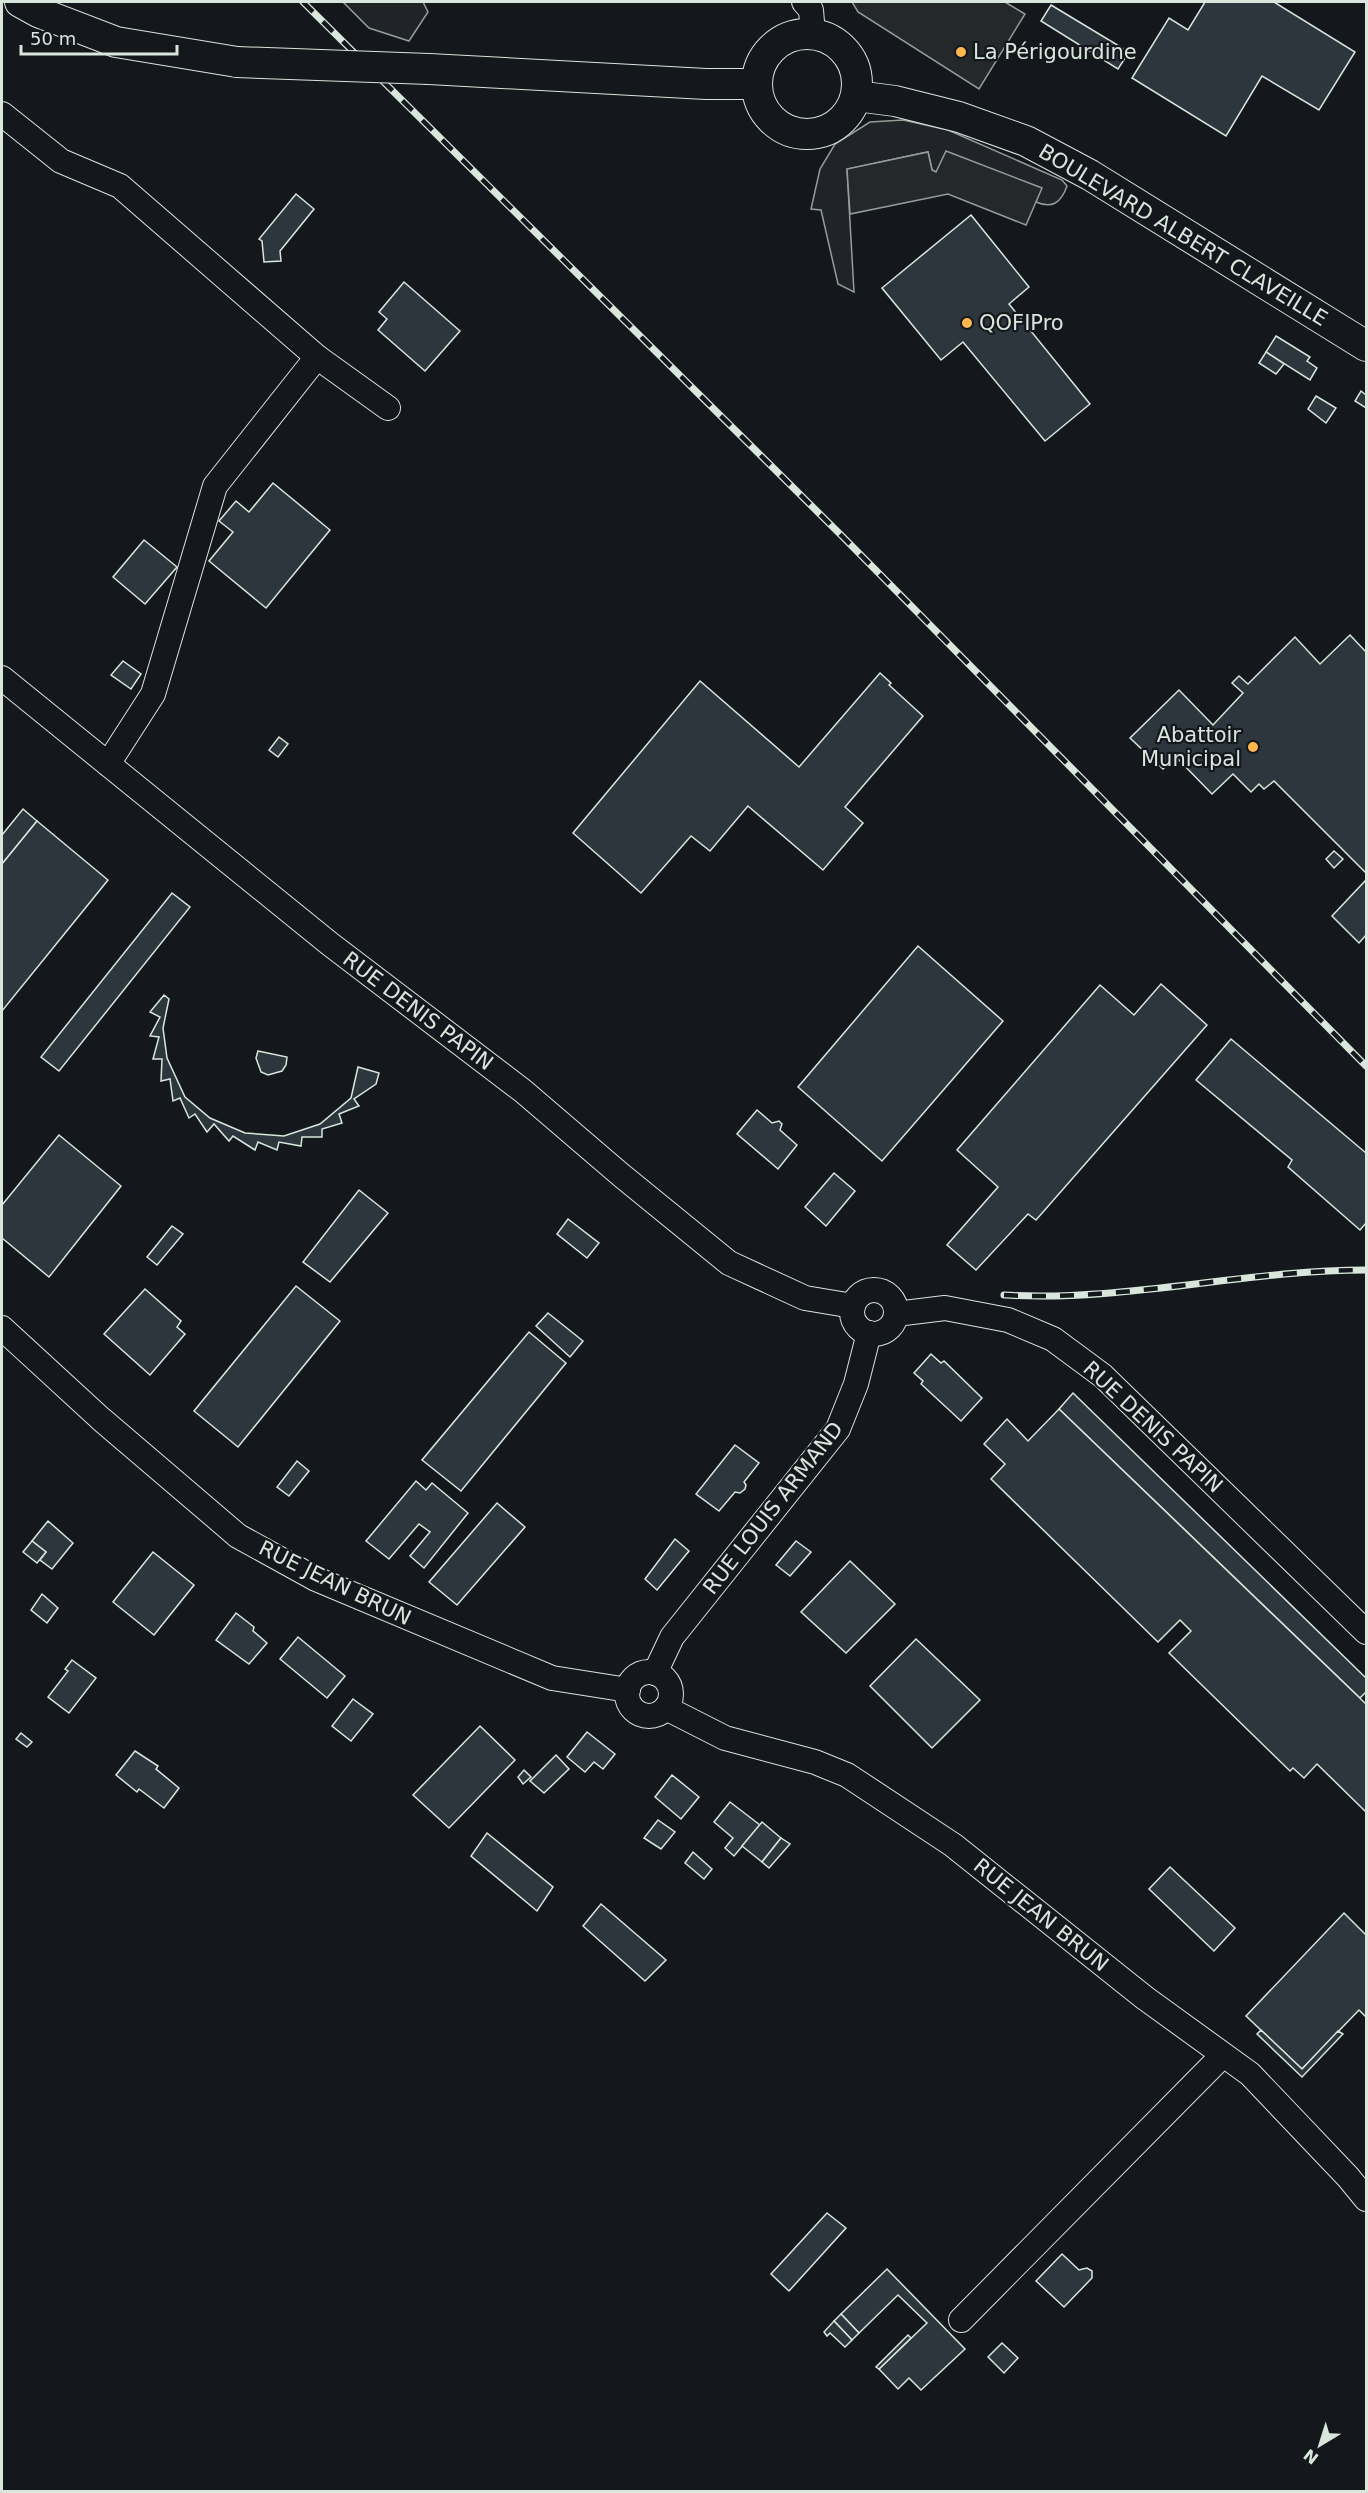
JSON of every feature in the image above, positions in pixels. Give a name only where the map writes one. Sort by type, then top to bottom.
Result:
[{"type":"main road","points":[[20,2],[38,12],[116,42],[237,62],[429,69],[706,84],[756,84]]},
{"type":"main road","points":[[813,34],[829,39],[843,48],[853,62],[857,79],[856,96],[850,111],[840,123],[825,132],[810,135],[793,133],[778,126],[766,115],[759,100],[756,84],[759,67],[773,47],[780,41],[796,35],[813,34]]},
{"type":"main road","name":"BOULEVARD ALBERT CLAVEILLE","points":[[856,96],[895,101],[959,117],[1026,141],[1090,175],[1366,346]]},
{"type":"street","points":[[804,2],[812,10],[813,34]]},
{"type":"street","points":[[2,114],[61,161],[120,186],[317,357],[388,408]]},
{"type":"street","points":[[108,764],[153,694],[215,486],[317,357]]},
{"type":"street","name":"RUE DENIS PAPIN","points":[[2,678],[330,944],[523,1091],[729,1263],[805,1298],[853,1306]]},
{"type":"street","points":[[879,1290],[891,1298],[896,1314],[892,1325],[887,1330],[881,1333],[869,1333],[860,1329],[855,1323],[853,1306],[859,1296],[865,1292],[879,1290]]},
{"type":"street","name":"RUE DENIS PAPIN","points":[[896,1314],[945,1308],[1008,1320],[1053,1340],[1103,1376],[1366,1632]]},
{"type":"street","name":"RUE JEAN BRUN","points":[[2,1328],[101,1419],[238,1536],[316,1579],[552,1678],[628,1690]]},
{"type":"street","name":"RUE LOUIS ARMAND","points":[[656,1673],[672,1636],[838,1429],[856,1384],[869,1333]]},
{"type":"street","points":[[648,1672],[656,1673],[667,1681],[670,1687],[670,1702],[666,1708],[654,1715],[640,1713],[630,1704],[628,1690],[635,1677],[648,1672]]},
{"type":"street","name":"RUE JEAN BRUN","points":[[666,1708],[725,1738],[815,1762],[866,1786],[953,1845],[1145,1998],[1250,2074],[1366,2199]]},
{"type":"street","points":[[961,2320],[1223,2055]]},
{"type":"shaded area","points":[[343,2],[423,2],[428,12],[409,41],[369,28]]},
{"type":"shaded area","name":"La Périgourdine","points":[[852,2],[1005,2],[1025,14],[979,89],[858,12]]},
{"type":"shaded area","points":[[903,120],[948,130],[1062,180],[1067,186],[1062,197],[1055,203],[1042,204],[1036,202],[1041,188],[936,172],[932,170],[928,152],[847,169],[854,292],[838,284],[821,210],[811,209],[820,169],[835,144],[870,122]]},
{"type":"shaded area","points":[[946,151],[1042,188],[1026,225],[948,194],[850,214],[847,169],[928,152],[932,170],[936,172]]},
{"type":"building","points":[[1205,2],[1274,2],[1355,52],[1319,110],[1262,76],[1226,136],[1132,78],[1169,18],[1188,30]]},
{"type":"building","points":[[1051,5],[1129,52],[1118,69],[1041,21]]},
{"type":"building","points":[[296,194],[314,209],[280,251],[281,261],[264,262],[262,241],[259,239]]},
{"type":"building","name":"QOFIPro","points":[[971,215],[1029,287],[1009,304],[1090,404],[1045,441],[963,342],[941,360],[882,288]]},
{"type":"building","points":[[404,282],[460,331],[425,371],[378,330],[387,319],[379,312]]},
{"type":"building","points":[[1276,336],[1310,357],[1307,361],[1317,368],[1310,380],[1266,352]]},
{"type":"building","points":[[1266,352],[1284,364],[1276,374],[1259,363]]},
{"type":"building","points":[[1361,391],[1366,395],[1366,408],[1355,401]]},
{"type":"building","points":[[1316,396],[1336,408],[1326,423],[1308,409]]},
{"type":"building","points":[[273,483],[330,530],[266,608],[209,561],[233,532],[219,521],[236,501],[249,512]]},
{"type":"building","points":[[144,540],[177,567],[145,604],[113,577]]},
{"type":"building","name":"Abattoir Municipal","points":[[1350,635],[1366,652],[1366,873],[1274,781],[1264,789],[1259,784],[1251,792],[1233,774],[1212,794],[1176,757],[1163,769],[1130,738],[1179,690],[1213,725],[1243,693],[1232,683],[1239,676],[1248,684],[1295,637],[1320,664]]},
{"type":"building","points":[[123,661],[141,674],[131,689],[111,675]]},
{"type":"building","points":[[880,673],[891,683],[889,685],[923,716],[845,807],[863,823],[823,870],[748,806],[710,851],[691,836],[641,893],[573,833],[700,681],[799,767]]},
{"type":"building","points":[[279,737],[288,744],[278,757],[269,750]]},
{"type":"building","points":[[23,809],[37,821],[2,864],[2,835]]},
{"type":"building","points":[[37,821],[108,880],[2,1011],[2,864]]},
{"type":"building","points":[[1334,851],[1343,859],[1334,868],[1326,859]]},
{"type":"building","points":[[1366,880],[1366,935],[1359,943],[1332,916]]},
{"type":"building","points":[[172,893],[190,907],[59,1071],[41,1057]]},
{"type":"building","points":[[918,946],[1003,1021],[882,1161],[798,1087]]},
{"type":"building","points":[[1161,984],[1207,1025],[1036,1220],[1028,1214],[976,1270],[947,1245],[998,1187],[957,1150],[1100,985],[1134,1015]]},
{"type":"building","points":[[164,995],[169,999],[163,1028],[167,1058],[185,1097],[210,1118],[245,1133],[284,1136],[320,1124],[351,1098],[358,1067],[379,1073],[376,1084],[354,1099],[359,1106],[339,1114],[342,1123],[322,1129],[322,1137],[302,1137],[301,1146],[279,1142],[277,1150],[258,1142],[255,1150],[233,1136],[229,1141],[214,1124],[207,1132],[195,1114],[189,1118],[180,1098],[173,1101],[170,1079],[161,1081],[162,1059],[153,1059],[159,1037],[150,1036],[160,1017],[150,1012]]},
{"type":"building","points":[[1231,1039],[1366,1153],[1366,1223],[1360,1230],[1288,1167],[1292,1160],[1196,1080]]},
{"type":"building","points":[[258,1051],[287,1057],[286,1065],[282,1071],[268,1075],[261,1072],[256,1058]]},
{"type":"building","points":[[757,1110],[772,1123],[779,1121],[782,1124],[780,1130],[797,1145],[778,1169],[737,1134]]},
{"type":"building","points":[[59,1135],[121,1186],[49,1277],[2,1238],[2,1205]]},
{"type":"building","points":[[834,1173],[855,1191],[826,1226],[805,1207]]},
{"type":"building","points":[[359,1190],[388,1213],[330,1282],[303,1262]]},
{"type":"building","points":[[568,1219],[599,1243],[587,1258],[557,1234]]},
{"type":"building","points":[[172,1226],[183,1234],[157,1265],[147,1257]]},
{"type":"building","points":[[296,1286],[340,1321],[238,1447],[194,1411]]},
{"type":"building","points":[[145,1289],[181,1321],[177,1327],[185,1334],[150,1375],[104,1334]]},
{"type":"building","points":[[548,1313],[583,1341],[570,1357],[536,1326]]},
{"type":"building","points":[[529,1332],[566,1363],[461,1491],[422,1460]]},
{"type":"building","points":[[931,1354],[941,1363],[944,1361],[982,1398],[961,1421],[921,1384],[923,1381],[914,1373]]},
{"type":"building","points":[[1073,1393],[1366,1678],[1366,1692],[1360,1698],[1059,1409]]},
{"type":"building","points":[[1059,1409],[1366,1704],[1366,1812],[1317,1764],[1304,1778],[1293,1768],[1290,1771],[1169,1653],[1191,1631],[1180,1620],[1158,1642],[991,1479],[1005,1464],[984,1444],[1007,1419],[1028,1441]]},
{"type":"building","points":[[735,1445],[759,1463],[744,1482],[745,1489],[740,1493],[735,1492],[719,1511],[696,1494]]},
{"type":"building","points":[[297,1461],[309,1471],[289,1496],[277,1487]]},
{"type":"building","points":[[416,1481],[426,1490],[432,1483],[468,1513],[424,1568],[410,1556],[430,1532],[419,1524],[389,1559],[366,1541]]},
{"type":"building","points":[[497,1503],[525,1527],[457,1605],[429,1582]]},
{"type":"building","points":[[48,1521],[73,1543],[52,1569],[40,1560],[46,1552],[32,1541]]},
{"type":"building","points":[[675,1539],[689,1551],[657,1590],[645,1579]]},
{"type":"building","points":[[32,1541],[46,1552],[37,1563],[23,1552]]},
{"type":"building","points":[[796,1541],[811,1552],[790,1576],[776,1565]]},
{"type":"building","points":[[153,1552],[194,1585],[154,1635],[113,1602]]},
{"type":"building","points":[[850,1561],[895,1604],[846,1653],[801,1612]]},
{"type":"building","points":[[42,1594],[58,1608],[47,1623],[31,1610]]},
{"type":"building","points":[[236,1613],[254,1627],[253,1631],[267,1643],[249,1664],[216,1640]]},
{"type":"building","points":[[298,1637],[345,1676],[327,1698],[280,1659]]},
{"type":"building","points":[[916,1639],[980,1700],[932,1748],[870,1686]]},
{"type":"building","points":[[72,1660],[96,1678],[69,1713],[48,1697],[68,1671],[65,1669]]},
{"type":"building","points":[[353,1699],[373,1714],[351,1741],[332,1726]]},
{"type":"building","points":[[480,1726],[515,1760],[449,1828],[413,1795]]},
{"type":"building","points":[[587,1732],[615,1754],[603,1769],[594,1762],[585,1772],[567,1757]]},
{"type":"building","points":[[21,1733],[32,1742],[27,1747],[16,1739]]},
{"type":"building","points":[[135,1751],[158,1766],[156,1769],[179,1788],[164,1808],[139,1789],[137,1792],[116,1775]]},
{"type":"building","points":[[556,1755],[569,1769],[544,1793],[530,1781]]},
{"type":"building","points":[[524,1770],[531,1777],[523,1784],[518,1777]]},
{"type":"building","points":[[672,1775],[699,1797],[681,1819],[655,1797]]},
{"type":"building","points":[[730,1802],[760,1825],[734,1856],[725,1848],[733,1838],[714,1822]]},
{"type":"building","points":[[658,1820],[675,1832],[661,1849],[644,1838]]},
{"type":"building","points":[[762,1822],[781,1838],[762,1862],[742,1846]]},
{"type":"building","points":[[487,1833],[553,1887],[537,1911],[471,1856]]},
{"type":"building","points":[[781,1838],[790,1844],[769,1868],[762,1862]]},
{"type":"building","points":[[693,1852],[712,1869],[704,1879],[685,1863]]},
{"type":"building","points":[[1170,1867],[1235,1928],[1214,1951],[1149,1889]]},
{"type":"building","points":[[601,1904],[666,1960],[645,1981],[583,1926]]},
{"type":"building","points":[[1344,1913],[1366,1935],[1366,2017],[1359,2010],[1302,2069],[1246,2016]]},
{"type":"building","points":[[1261,2030],[1302,2069],[1338,2031],[1343,2034],[1302,2077],[1257,2034]]},
{"type":"building","points":[[827,2213],[846,2228],[789,2291],[771,2274]]},
{"type":"building","points":[[1062,2254],[1079,2270],[1087,2268],[1092,2271],[1092,2278],[1064,2307],[1036,2281]]},
{"type":"building","points":[[887,2269],[965,2349],[921,2390],[909,2378],[898,2389],[879,2369],[927,2323],[898,2295],[859,2333],[841,2314]]},
{"type":"building","points":[[841,2314],[859,2333],[852,2340],[834,2321]]},
{"type":"building","points":[[834,2321],[852,2340],[845,2347],[830,2333],[827,2336],[824,2332]]},
{"type":"building","points":[[908,2335],[911,2338],[879,2369],[876,2367]]},
{"type":"building","points":[[1002,2343],[1018,2358],[1004,2373],[988,2357]]},
{"type":"railway","points":[[303,2],[843,537],[1366,1066]]},
{"type":"railway","points":[[1004,1295],[1095,1294],[1321,1271],[1366,1270]]},
{"type":"place","name":"La Périgourdine","points":[[961,52]]},
{"type":"place","name":"QOFIPro","points":[[967,323]]},
{"type":"place","name":"Abattoir Municipal","points":[[1253,747]]}]
